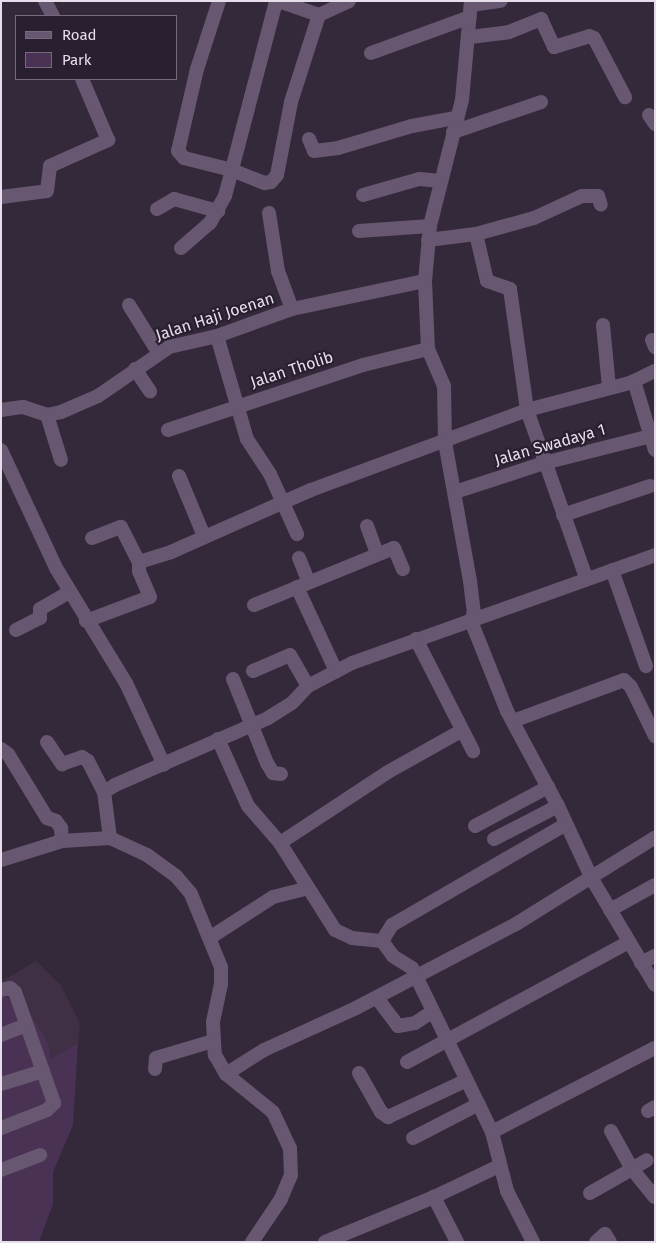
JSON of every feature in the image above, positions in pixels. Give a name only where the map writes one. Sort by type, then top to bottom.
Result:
[{"type":"street","points":[[45,1],[52,15]]},
{"type":"street","points":[[219,1],[197,69],[178,151],[184,158],[232,170],[264,182],[276,180],[291,102],[318,15]]},
{"type":"street","points":[[181,248],[197,236],[218,211],[232,170],[277,1],[318,15],[349,1]]},
{"type":"street","points":[[372,53],[471,8],[501,1]]},
{"type":"street","points":[[471,8],[470,38],[462,100],[455,118],[429,233],[425,281],[428,349],[444,386],[445,442],[474,612],[471,621],[478,644],[512,721],[558,806],[592,879],[655,986]]},
{"type":"street","points":[[470,38],[510,32],[541,19],[554,47],[589,36],[594,38],[625,97]]},
{"type":"street","points":[[1,197],[47,191],[50,166],[108,140],[108,132],[82,80]]},
{"type":"street","points":[[452,132],[541,102]]},
{"type":"street","points":[[309,139],[314,151],[455,118]]},
{"type":"street","points":[[363,195],[419,179],[441,181]]},
{"type":"street","points":[[359,231],[476,234],[534,218],[582,196],[598,196],[602,205]]},
{"type":"street","points":[[157,209],[174,199],[218,211]]},
{"type":"street","points":[[270,213],[278,271],[292,310]]},
{"type":"street","points":[[476,234],[487,281],[510,289],[526,410],[586,578]]},
{"type":"street","name":"Jalan Haji Joenan","points":[[47,415],[87,402],[158,352],[218,336],[292,310],[425,281]]},
{"type":"street","points":[[129,304],[158,352]]},
{"type":"street","points":[[603,325],[610,387]]},
{"type":"street","points":[[218,336],[236,406],[247,439],[270,474],[280,502],[297,534]]},
{"type":"street","name":"Jalan Tholib","points":[[168,430],[363,365],[428,349]]},
{"type":"street","points":[[135,369],[150,391]]},
{"type":"street","points":[[139,562],[204,536],[280,502],[445,442],[526,410],[634,381],[655,371]]},
{"type":"street","points":[[634,381],[655,450]]},
{"type":"street","points":[[1,410],[30,407],[47,415],[61,460]]},
{"type":"street","name":"Jalan Swadaya 1","points":[[455,492],[544,463],[652,435]]},
{"type":"street","points":[[1,450],[69,592],[126,683],[164,765]]},
{"type":"street","points":[[180,476],[204,536]]},
{"type":"street","points":[[563,515],[650,486]]},
{"type":"street","points":[[367,526],[377,554]]},
{"type":"street","points":[[86,621],[150,597],[140,571],[139,562],[121,527],[92,538]]},
{"type":"street","points":[[254,605],[394,548],[403,569]]},
{"type":"street","points":[[104,792],[252,724],[292,703],[308,686],[336,671],[416,639],[655,555]]},
{"type":"street","points":[[299,558],[303,584],[336,671]]},
{"type":"street","points":[[612,570],[646,666]]},
{"type":"street","points":[[16,630],[40,618],[40,609],[69,592]]},
{"type":"street","points":[[416,639],[473,751]]},
{"type":"street","points":[[253,671],[290,655],[308,686]]},
{"type":"street","points":[[233,679],[267,764],[273,773],[281,774]]},
{"type":"street","points":[[512,721],[624,680],[631,687],[655,736]]},
{"type":"street","points":[[280,843],[388,772],[462,731]]},
{"type":"street","points":[[218,740],[248,806],[280,843],[335,930],[352,938],[382,941],[393,956],[412,968],[445,1040],[492,1132],[499,1166],[533,1242]]},
{"type":"street","points":[[47,742],[62,764],[82,757],[88,761],[104,792],[110,838]]},
{"type":"street","points":[[1,749],[8,754],[47,818],[56,821],[60,828],[62,842]]},
{"type":"street","points":[[475,826],[548,787]]},
{"type":"street","points":[[494,839],[558,806]]},
{"type":"street","points":[[382,941],[392,925],[566,824]]},
{"type":"street","points":[[1,860],[62,842],[110,838],[147,854],[176,876],[196,902],[221,967],[213,1041],[215,1056],[226,1074],[273,1112],[290,1148],[291,1175],[281,1199],[252,1242]]},
{"type":"street","points":[[226,1074],[264,1050],[415,978],[592,879],[654,838]]},
{"type":"street","points":[[610,910],[655,885]]},
{"type":"street","points":[[211,938],[273,897],[308,888]]},
{"type":"street","points":[[407,1062],[628,942]]},
{"type":"street","points":[[641,963],[655,956]]},
{"type":"street","points":[[1,990],[10,988],[15,992],[53,1096],[52,1108],[1,1128]]},
{"type":"street","points":[[376,998],[398,1026],[415,1023],[432,1012]]},
{"type":"street","points":[[1,1035],[26,1025]]},
{"type":"street","points":[[155,1069],[156,1058],[213,1041]]},
{"type":"street","points":[[492,1132],[654,1051]]},
{"type":"street","points":[[1,1084],[43,1071]]},
{"type":"street","points":[[359,1073],[381,1112],[388,1117],[467,1080]]},
{"type":"street","points":[[414,1138],[479,1104]]},
{"type":"street","points":[[611,1131],[632,1168],[655,1197]]},
{"type":"street","points":[[1,1170],[40,1155]]},
{"type":"street","points":[[590,1193],[647,1160]]},
{"type":"street","points":[[325,1242],[434,1197],[499,1166]]},
{"type":"street","points":[[434,1197],[457,1242]]},
{"type":"street","points":[[596,1242],[605,1234],[610,1242]]},
{"type":"shaded area","points":[[36,961],[60,984],[80,1023],[78,1043],[51,1059],[1,993],[1,982]]},
{"type":"green space","points":[[1,993],[30,1014],[48,1043],[51,1059],[78,1043],[73,1125],[53,1172],[53,1204],[39,1242],[1,1242]]}]
